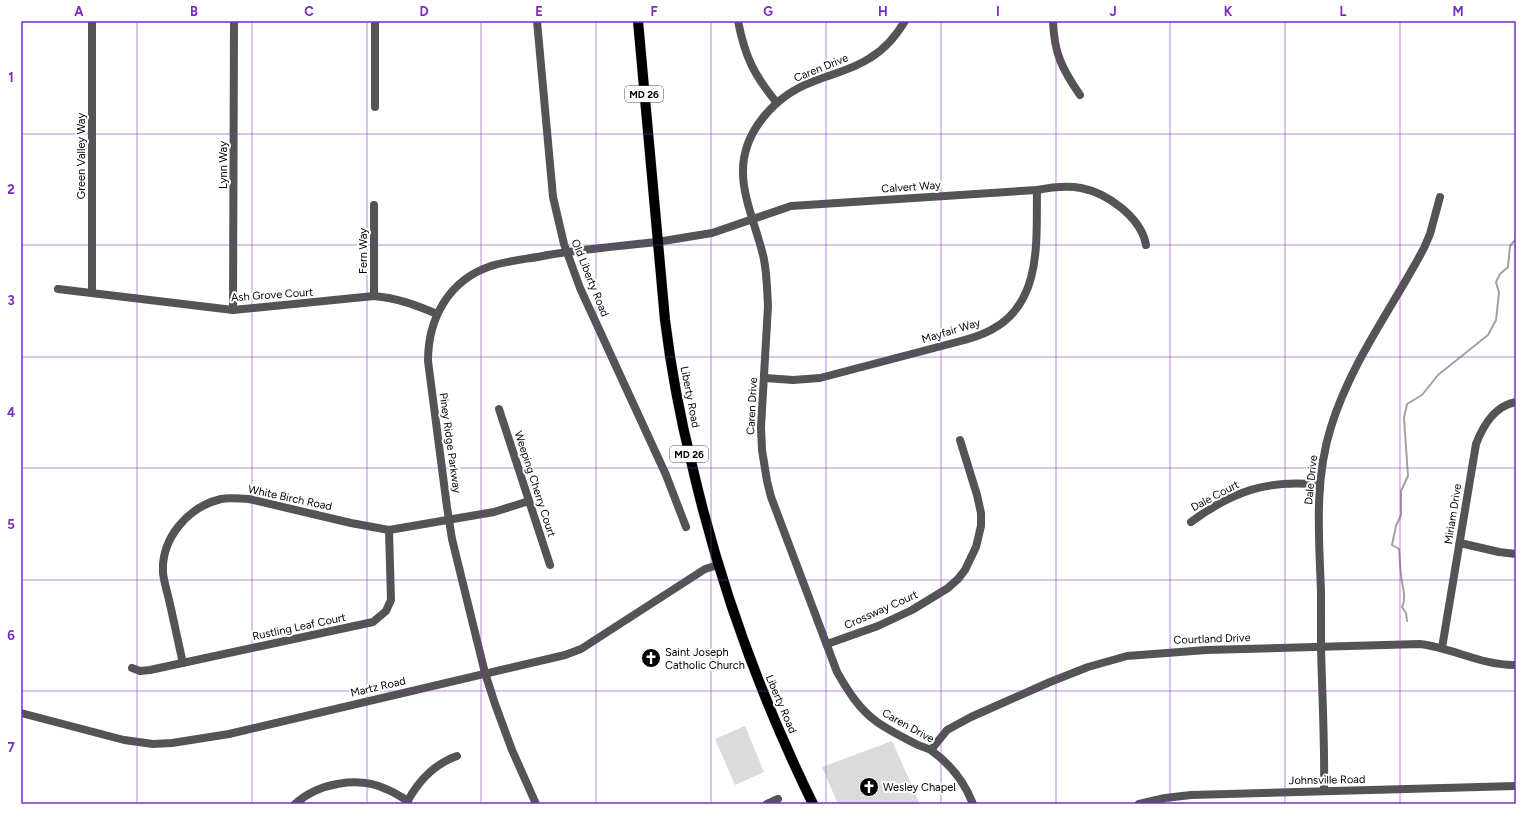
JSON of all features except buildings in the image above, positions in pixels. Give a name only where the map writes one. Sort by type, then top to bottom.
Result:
[{"type":"main road","name":"Liberty Road","points":[[638,21],[667,340],[696,484],[718,565],[753,668],[777,728],[813,804]]},
{"type":"street","name":"Green Valley Way","points":[[92,21],[92,292]]},
{"type":"street","name":"Lynn Way","points":[[234,21],[234,310]]},
{"type":"street","points":[[375,21],[375,107]]},
{"type":"street","name":"Old Liberty Road","points":[[537,21],[553,197],[558,222],[580,288],[669,481],[686,527]]},
{"type":"street","points":[[738,21],[746,53],[752,66],[763,86],[777,103]]},
{"type":"street","name":"Caren Drive","points":[[905,21],[895,37],[872,57],[852,68],[804,85],[777,103],[763,117],[748,144],[744,158],[744,190],[764,256],[768,287],[765,378],[761,427],[762,450],[771,497],[837,672],[859,706],[877,722],[903,737],[931,750],[944,762],[959,778],[973,804]]},
{"type":"street","points":[[1053,21],[1054,36],[1062,65],[1080,95]]},
{"type":"street","name":"Calvert Way","points":[[657,242],[712,233],[782,208],[800,205],[1037,190],[1054,186],[1088,190],[1102,195],[1130,216],[1142,232],[1146,245]]},
{"type":"street","name":"Mayfair Way","points":[[765,378],[797,380],[820,378],[957,342],[993,329],[1018,307],[1024,298],[1032,278],[1036,244],[1037,190]]},
{"type":"street","name":"Dale Drive","points":[[1324,791],[1324,730],[1318,540],[1322,465],[1330,428],[1344,393],[1371,340],[1424,248],[1430,234],[1440,196]]},
{"type":"street","name":"Fern Way","points":[[374,205],[374,296]]},
{"type":"street","name":"Piney Ridge Parkway","points":[[536,804],[501,723],[485,673],[452,539],[428,361],[430,336],[437,314],[456,288],[481,270],[501,264],[567,252],[657,242]]},
{"type":"street","name":"Ash Grove Court","points":[[58,288],[234,310],[374,296],[388,297],[407,302],[437,314]]},
{"type":"street","name":"Miriam Drive","points":[[1442,648],[1476,444],[1487,422],[1505,406],[1516,402]]},
{"type":"street","name":"Weeping Cherry Court","points":[[499,410],[550,565]]},
{"type":"street","name":"Crossway Court","points":[[827,644],[878,626],[912,610],[948,588],[965,570],[976,547],[981,526],[981,513],[960,440]]},
{"type":"street","name":"Dale Court","points":[[1191,522],[1202,513],[1229,498],[1256,488],[1289,483],[1320,485]]},
{"type":"street","name":"White Birch Road","points":[[182,663],[163,573],[165,552],[173,534],[183,520],[207,504],[221,499],[249,499],[351,523],[389,530],[494,512],[528,501]]},
{"type":"street","name":"Rustling Leaf Court","points":[[132,668],[140,671],[150,670],[373,622],[386,611],[391,600],[389,530]]},
{"type":"street","points":[[1460,543],[1499,552],[1516,554]]},
{"type":"street","name":"Martz Road","points":[[21,713],[124,740],[146,743],[172,743],[229,734],[581,650],[705,569],[718,565]]},
{"type":"street","name":"Courtland Drive","points":[[931,750],[947,730],[971,717],[1088,667],[1127,656],[1206,650],[1408,644],[1434,646],[1489,662],[1516,665]]},
{"type":"street","points":[[295,804],[318,790],[346,783],[373,784],[386,788],[407,802],[429,772],[446,760],[457,756]]},
{"type":"street","name":"Johnsville Road","points":[[1139,804],[1165,798],[1191,795],[1516,786]]},
{"type":"street","points":[[767,804],[778,798]]},
{"type":"shaded area","points":[[745,726],[764,772],[735,785],[715,739]]},
{"type":"shaded area","points":[[892,741],[920,804],[838,804],[822,767]]},
{"type":"waterway","points":[[1407,621],[1406,613],[1402,607],[1404,595],[1399,549],[1392,545],[1396,526],[1401,515],[1401,491],[1408,476],[1404,418],[1407,404],[1422,395],[1438,375],[1488,335],[1496,320],[1499,293],[1496,282],[1500,274],[1508,267],[1510,246],[1516,239]]},
{"type":"place","name":"Saint Joseph Catholic Church","points":[[651,658]]},
{"type":"place","name":"Wesley Chapel","points":[[869,787]]}]
